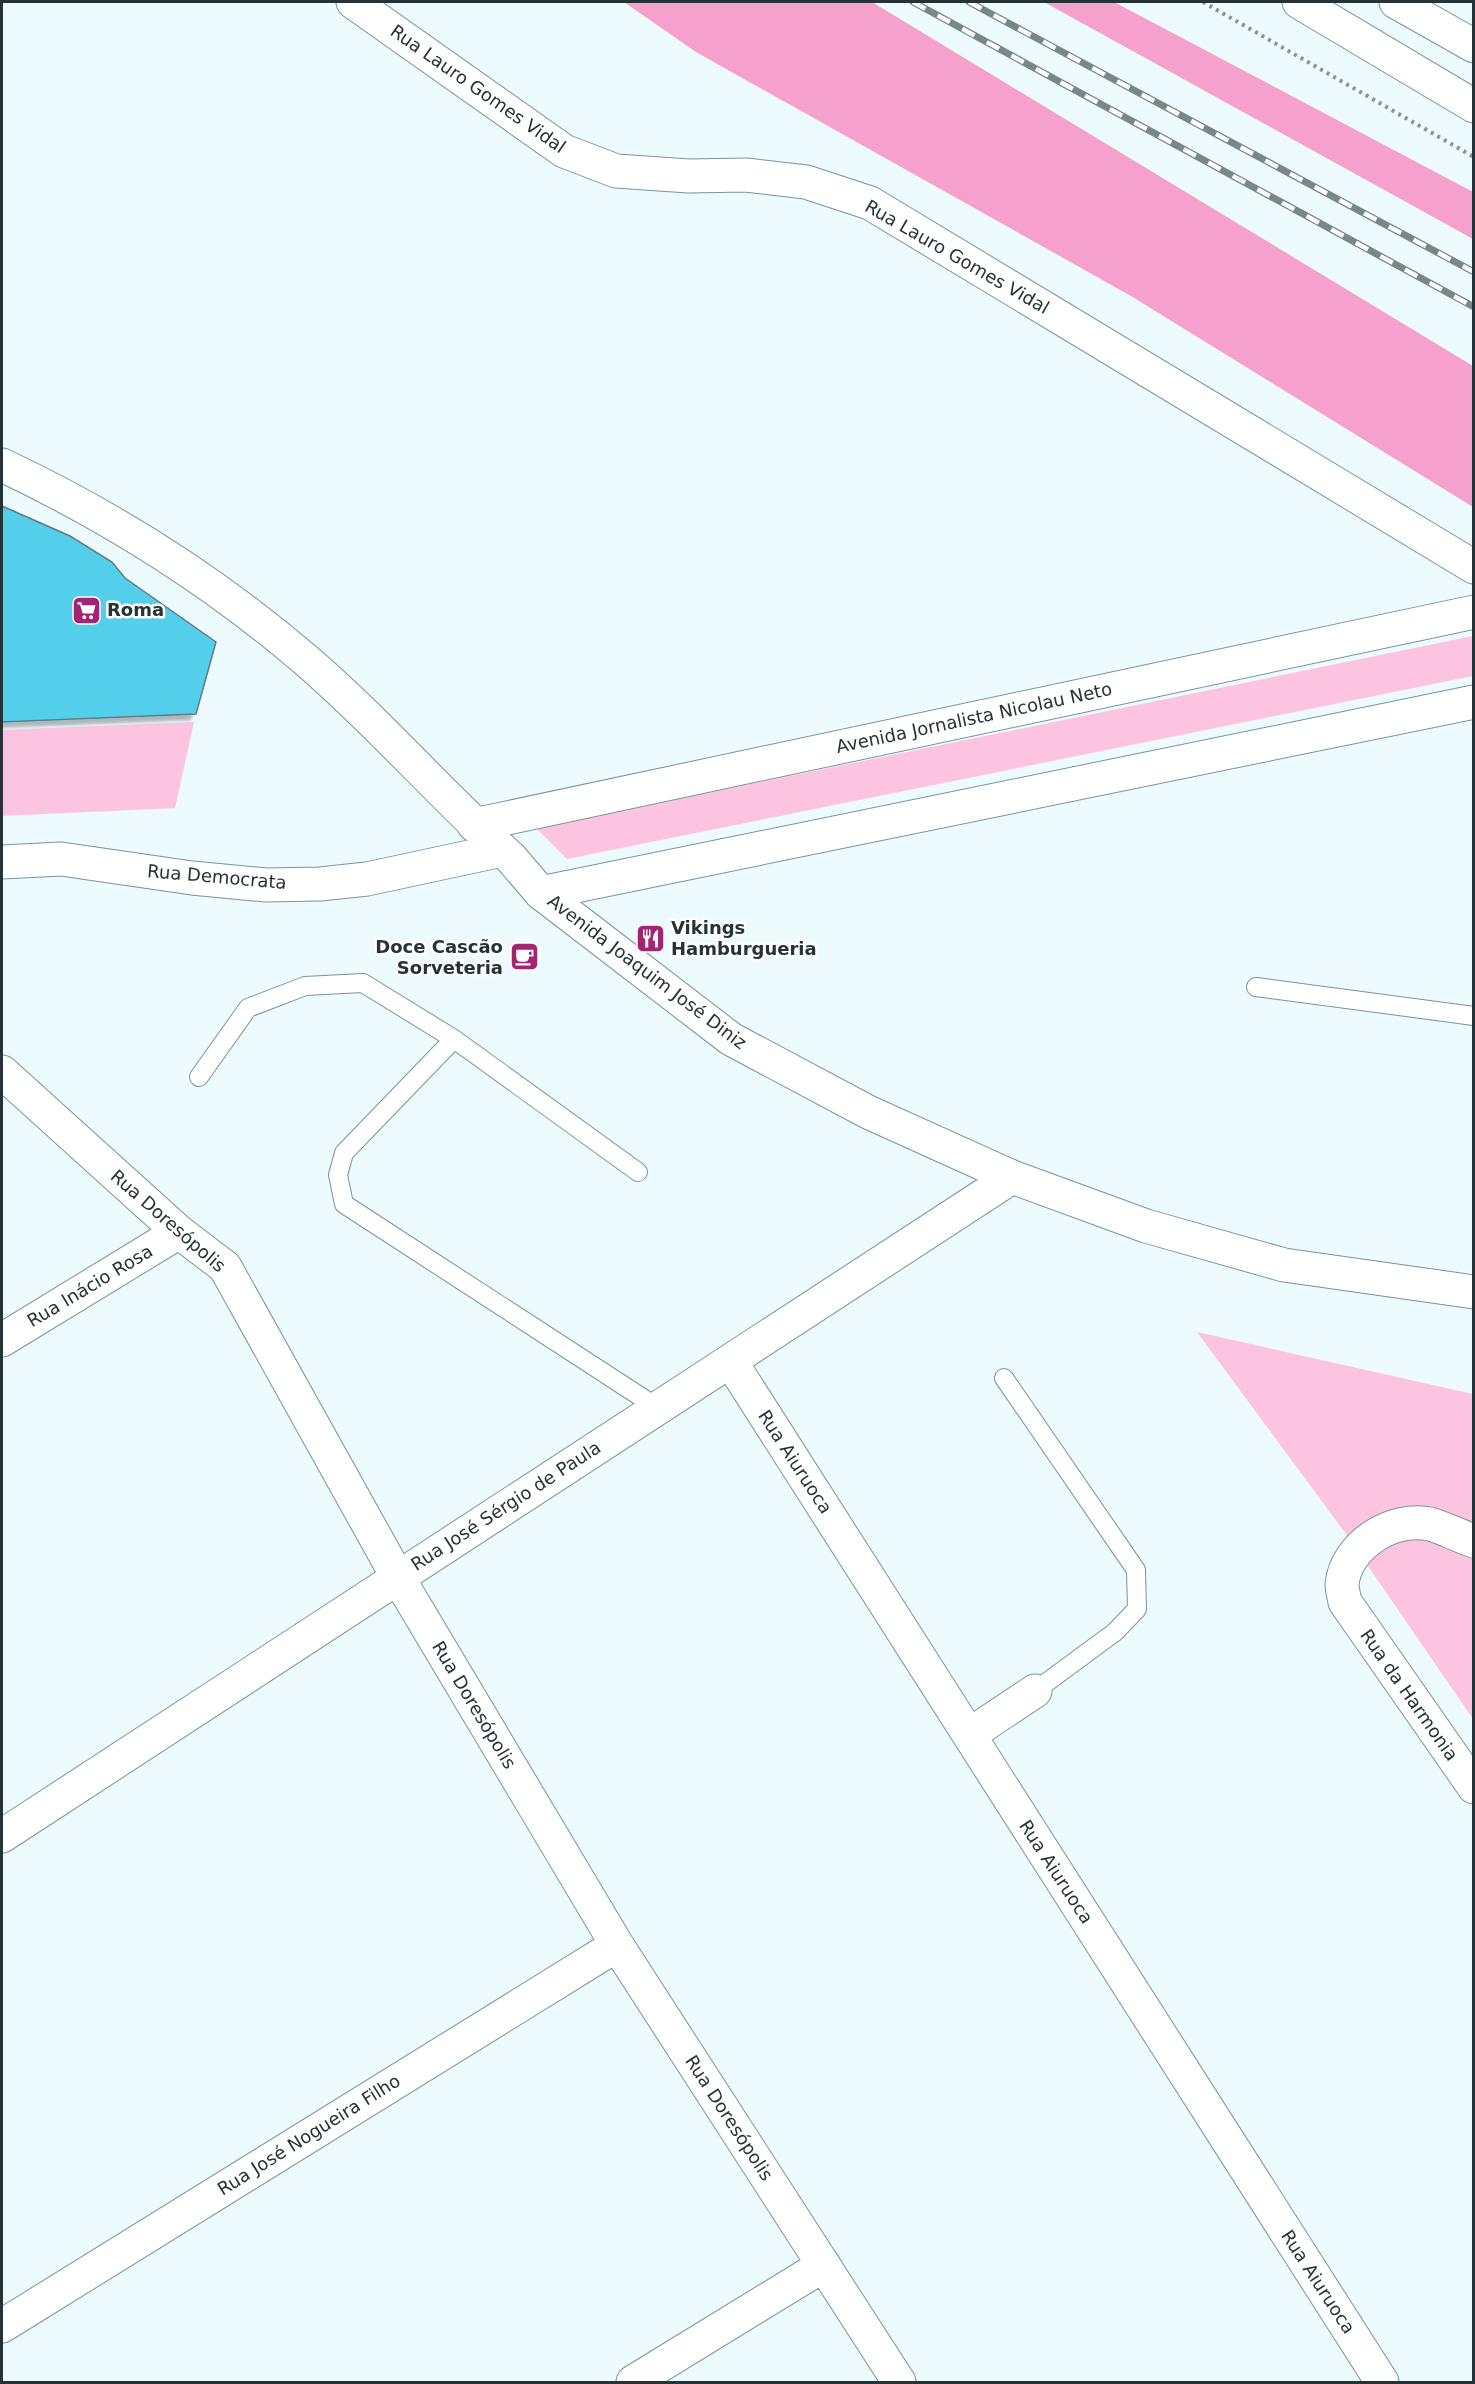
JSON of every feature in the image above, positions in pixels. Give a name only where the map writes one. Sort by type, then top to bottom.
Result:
[{"type":"street","name":"Rua Lauro Gomes Vidal","points":[[353,2],[564,151],[615,171],[689,176],[756,176],[806,182],[870,203],[1473,567]]},
{"type":"street","points":[[1299,2],[1473,106]]},
{"type":"street","points":[[1396,2],[1473,46]]},
{"type":"street","name":"Avenida Joaquim José Diniz","points":[[2,465],[123,527],[247,611],[309,663],[502,850],[541,893],[731,1039],[868,1112],[1012,1178],[1146,1226],[1284,1264],[1473,1292]]},
{"type":"street","name":"Avenida Jornalista Nicolau Neto","points":[[474,825],[1473,612]]},
{"type":"street","points":[[541,893],[1473,702]]},
{"type":"street","name":"Rua Democrata","points":[[2,862],[61,859],[192,878],[266,885],[320,884],[366,879],[502,850]]},
{"type":"street","name":"Rua Doresópolis","points":[[2,1072],[179,1232],[225,1267],[397,1576],[617,1945],[899,2382]]},
{"type":"street","name":"Rua José Sérgio de Paula","points":[[2,1836],[397,1576],[731,1362],[1012,1178]]},
{"type":"street","name":"Rua Inácio Rosa","points":[[2,1341],[179,1232]]},
{"type":"street","name":"Rua Aiuruoca","points":[[731,1362],[1382,2382]]},
{"type":"street","name":"Rua da Harmonia","points":[[1473,1541],[1428,1524],[1394,1526],[1369,1538],[1348,1564],[1342,1585],[1345,1602],[1473,1787]]},
{"type":"street","points":[[969,1735],[1035,1691]]},
{"type":"street","name":"Rua José Nogueira Filho","points":[[2,2326],[617,1945]]},
{"type":"street","points":[[633,2382],[824,2265]]},
{"type":"lane","points":[[199,1077],[248,1008],[305,986],[363,983],[454,1039],[638,1172]]},
{"type":"lane","points":[[1256,987],[1473,1016]]},
{"type":"lane","points":[[454,1039],[344,1153],[338,1175],[344,1204],[658,1408]]},
{"type":"lane","points":[[1004,1378],[1136,1570],[1137,1609],[1115,1632],[1035,1691]]},
{"type":"path","points":[[1203,2],[1473,157]]},
{"type":"shaded area","points":[[624,2],[872,2],[1473,366],[1473,507],[1131,296],[696,52]]},
{"type":"shaded area","points":[[1044,2],[1114,2],[1473,192],[1473,239]]},
{"type":"shaded area","points":[[1473,636],[1473,676],[567,859],[536,828]]},
{"type":"shaded area","points":[[194,722],[175,808],[2,816],[2,730]]},
{"type":"shaded area","points":[[1197,1332],[1473,1394],[1473,1719],[1346,1534]]},
{"type":"building","name":"Roma","points":[[2,506],[70,536],[112,562],[125,578],[216,642],[196,714],[2,722]]},
{"type":"railway","points":[[913,2],[1474,307]]},
{"type":"railway","points":[[969,2],[1474,272]]},
{"type":"place","name":"Roma","points":[[86,610]]},
{"type":"place","name":"Vikings Hamburgueria","points":[[650,938]]},
{"type":"place","name":"Doce Cascão Sorveteria","points":[[524,957]]}]
